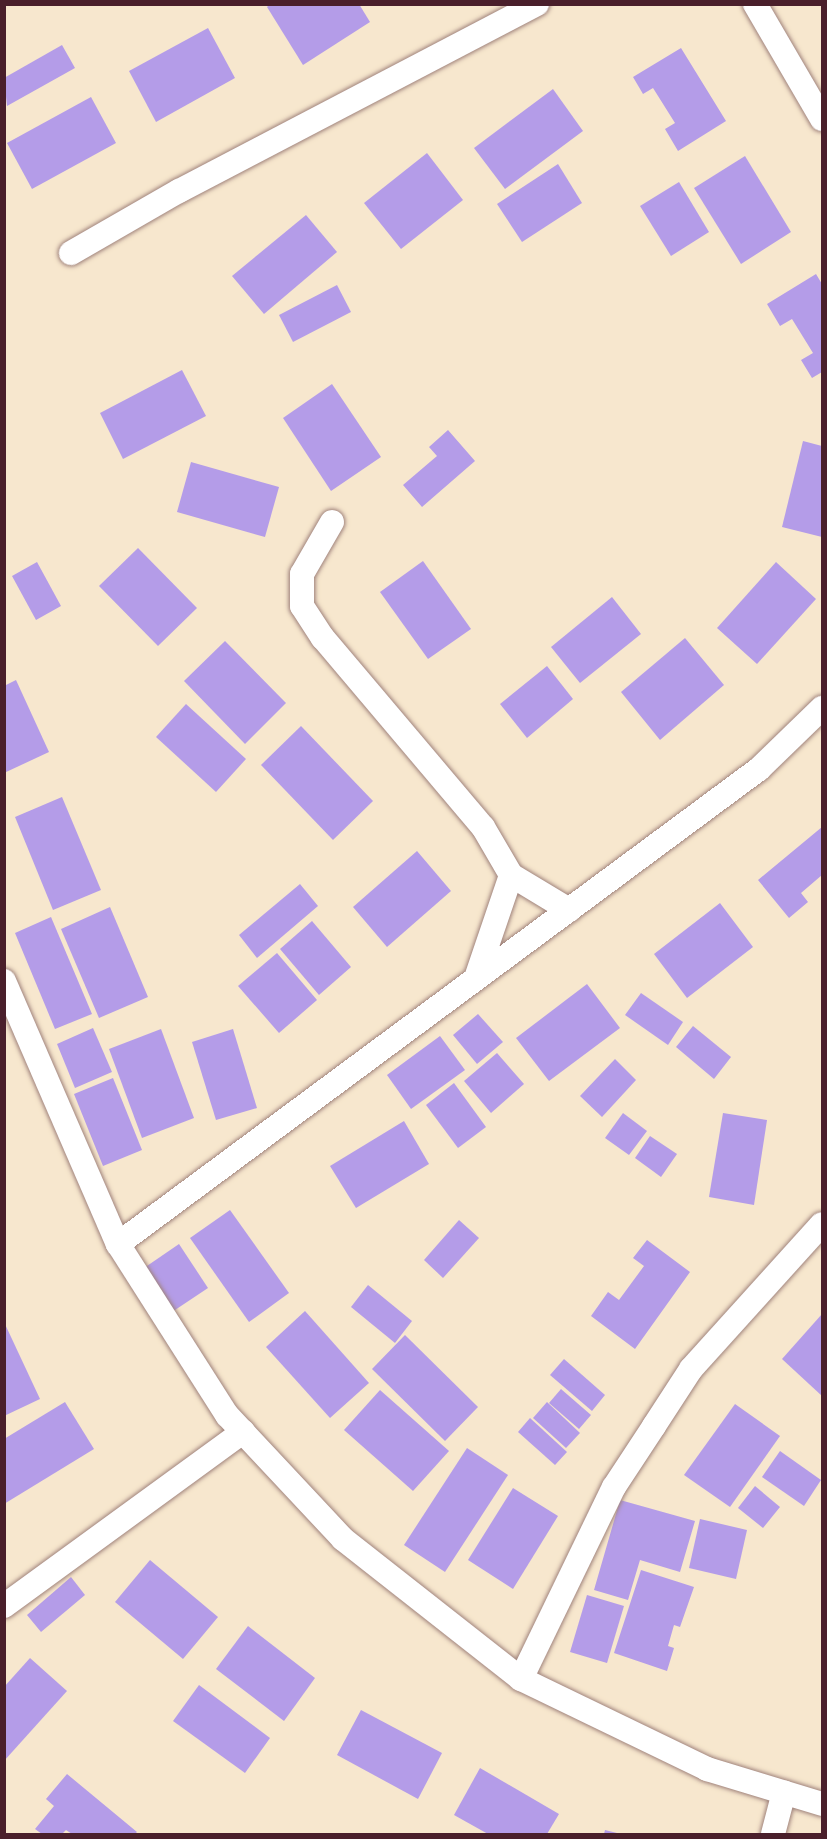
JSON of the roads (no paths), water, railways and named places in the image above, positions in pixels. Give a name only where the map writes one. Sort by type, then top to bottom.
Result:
[{"type":"street","points":[[71,253],[179,192],[537,4]]},
{"type":"street","points":[[755,4],[822,119]]},
{"type":"street","points":[[332,522],[302,574],[302,606],[323,638],[483,827],[512,875],[569,910]]},
{"type":"street","points":[[118,1244],[759,769],[822,708]]},
{"type":"street","points":[[476,978],[512,875]]},
{"type":"street","points":[[4,981],[118,1244],[227,1415],[343,1539],[521,1679],[707,1769],[822,1804]]},
{"type":"street","points":[[521,1679],[614,1487],[691,1369],[822,1224]]},
{"type":"street","points":[[4,1606],[243,1432]]},
{"type":"street","points":[[772,1834],[784,1791]]}]
